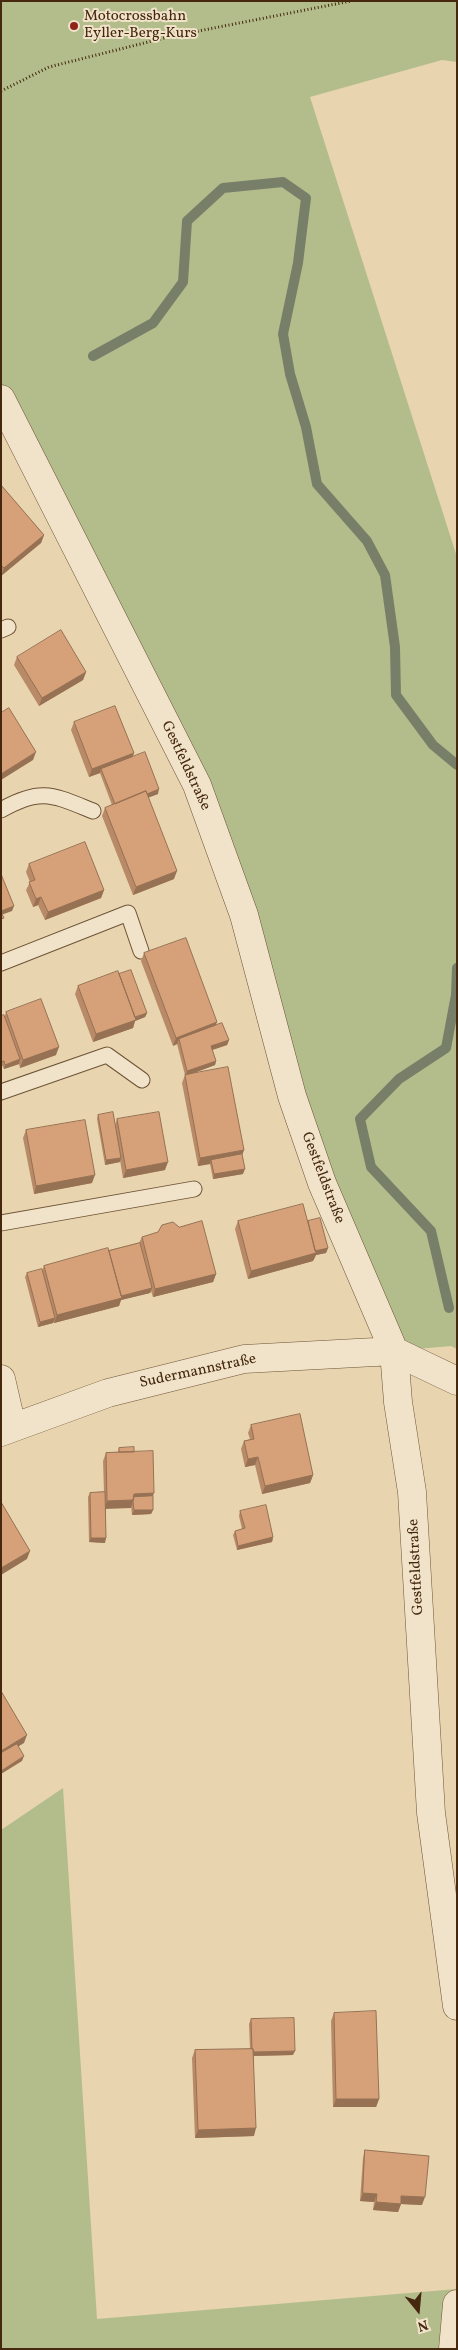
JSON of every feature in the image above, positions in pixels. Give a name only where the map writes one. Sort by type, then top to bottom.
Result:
[{"type":"street","name":"Gestfeldstraße","points":[[1,399],[197,785],[244,915],[292,1096],[313,1157],[370,1298],[394,1351],[398,1402],[412,1492],[431,1813],[457,2006]]},
{"type":"street","name":"Sudermannstraße","points":[[7,1430],[108,1393],[244,1359],[394,1351],[457,1381]]},
{"type":"street","points":[[1,1379],[7,1430]]},
{"type":"street","points":[[453,2349],[457,2304]]},
{"type":"lane","points":[[1,810],[26,797],[38,794],[50,796],[93,811]]},
{"type":"lane","points":[[1,963],[128,913],[141,951]]},
{"type":"lane","points":[[1,1092],[107,1056],[142,1080]]},
{"type":"lane","points":[[1,1223],[194,1189]]},
{"type":"path","points":[[1,91],[49,67],[168,37],[351,1]]},
{"type":"green space","points":[[1,1],[457,1],[457,62],[442,60],[310,97],[457,557],[457,1349],[451,1346],[394,1351],[244,915],[1,388]]},
{"type":"green space","points":[[63,1788],[97,2319],[457,2289],[457,2349],[1,2349],[1,1830]]},
{"type":"building","points":[[1,485],[44,535],[4,568],[1,565]]},
{"type":"building","points":[[61,630],[86,672],[42,698],[17,657]]},
{"type":"building","points":[[115,706],[134,753],[92,769],[74,722]]},
{"type":"building","points":[[9,708],[36,752],[1,774],[1,713]]},
{"type":"building","points":[[145,752],[159,789],[147,794],[146,791],[115,804],[101,769]]},
{"type":"building","points":[[146,791],[177,871],[136,887],[105,808]]},
{"type":"building","points":[[85,842],[104,890],[48,912],[41,897],[36,899],[29,882],[35,880],[29,864]]},
{"type":"building","points":[[1,874],[14,906],[1,911]]},
{"type":"building","points":[[186,938],[217,1022],[176,1038],[144,953]]},
{"type":"building","points":[[131,970],[147,1013],[135,1017],[119,974]]},
{"type":"building","points":[[118,971],[136,1020],[96,1034],[78,986]]},
{"type":"building","points":[[41,999],[59,1047],[23,1060],[6,1012]]},
{"type":"building","points":[[4,1015],[20,1059],[5,1065],[4,1061],[1,1062],[1,1016]]},
{"type":"building","points":[[222,1023],[229,1040],[211,1046],[216,1061],[187,1071],[179,1039]]},
{"type":"building","points":[[228,1067],[244,1150],[200,1158],[185,1075]]},
{"type":"building","points":[[113,1112],[121,1158],[106,1160],[98,1115]]},
{"type":"building","points":[[159,1112],[168,1162],[126,1170],[117,1119]]},
{"type":"building","points":[[85,1120],[95,1175],[36,1186],[26,1130]]},
{"type":"building","points":[[242,1154],[245,1169],[214,1174],[211,1160]]},
{"type":"building","points":[[303,1204],[316,1253],[251,1271],[238,1221]]},
{"type":"building","points":[[320,1218],[328,1248],[315,1251],[308,1221]]},
{"type":"building","points":[[202,1221],[216,1274],[155,1289],[142,1237],[158,1232],[162,1225],[173,1222],[179,1227]]},
{"type":"building","points":[[140,1243],[152,1288],[121,1296],[109,1251]]},
{"type":"building","points":[[108,1248],[122,1298],[57,1315],[44,1266]]},
{"type":"building","points":[[42,1269],[55,1318],[40,1322],[27,1273]]},
{"type":"building","points":[[300,1414],[313,1475],[265,1486],[258,1457],[248,1459],[244,1441],[254,1439],[251,1425]]},
{"type":"building","points":[[134,1447],[134,1452],[119,1452],[119,1448]]},
{"type":"building","points":[[153,1451],[154,1493],[134,1494],[133,1500],[107,1501],[106,1453]]},
{"type":"building","points":[[105,1492],[106,1538],[91,1538],[90,1493]]},
{"type":"building","points":[[153,1496],[153,1510],[134,1510],[134,1497]]},
{"type":"building","points":[[1,1502],[30,1551],[1,1568]]},
{"type":"building","points":[[266,1505],[273,1537],[238,1546],[235,1531],[245,1528],[240,1511]]},
{"type":"building","points":[[1,1691],[27,1735],[1,1751]]},
{"type":"building","points":[[17,1744],[24,1756],[1,1771],[1,1753]]},
{"type":"building","points":[[376,2011],[379,2099],[336,2099],[334,2013]]},
{"type":"building","points":[[294,2018],[295,2051],[254,2052],[252,2049],[251,2019]]},
{"type":"building","points":[[253,2049],[256,2128],[198,2130],[195,2050]]},
{"type":"building","points":[[365,2150],[429,2156],[425,2197],[401,2196],[401,2204],[376,2202],[377,2194],[363,2193]]},
{"type":"waterway","points":[[93,356],[153,323],[183,282],[187,221],[223,188],[283,182],[306,198],[298,263],[283,334],[290,374],[306,427],[317,484],[367,541],[385,575],[395,647],[396,695],[433,745],[457,765]]},
{"type":"waterway","points":[[449,1308],[431,1231],[371,1167],[360,1119],[399,1079],[446,1048],[456,995],[457,968]]},
{"type":"place","name":"Motocrossbahn Eyller-Berg-Kurs","points":[[74,26]]}]
